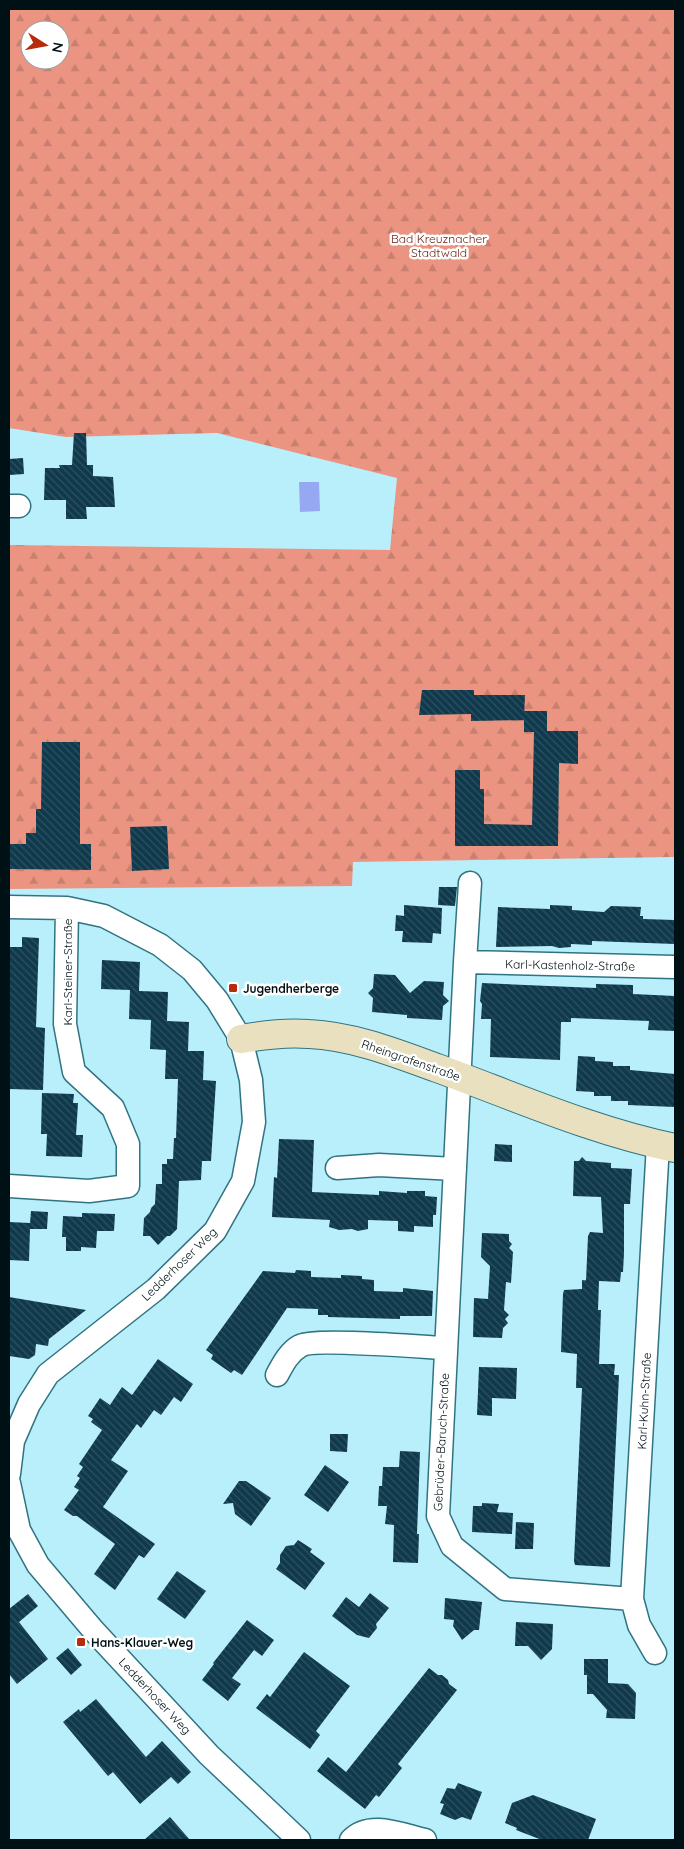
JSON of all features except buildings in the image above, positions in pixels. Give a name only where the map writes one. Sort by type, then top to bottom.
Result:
[{"type":"street","points":[[460,1077],[470,883]]},
{"type":"street","points":[[9,907],[67,908],[104,916],[160,945],[192,970],[217,1000],[241,1039]]},
{"type":"street","name":"Karl-Steiner-Straße","points":[[9,1186],[89,1191],[128,1186],[128,1144],[113,1108],[74,1072],[65,1024],[67,908]]},
{"type":"street","name":"Karl-Kastenholz-Straße","points":[[465,962],[675,967]]},
{"type":"street","name":"Rheingrafenstraße","points":[[241,1039],[275,1034],[310,1034],[341,1038],[380,1048],[557,1114],[667,1146]]},
{"type":"street","name":"Ledderhoser Weg","points":[[9,1474],[13,1441],[29,1404],[48,1374],[156,1289],[215,1231],[243,1180],[254,1122],[251,1080],[241,1039]]},
{"type":"street","name":"Gebrüder-Baruch-Straße","points":[[460,1077],[438,1516],[452,1546],[505,1589],[632,1598]]},
{"type":"street","name":"Karl-Kuhn-Straße","points":[[655,1653],[640,1625],[632,1598],[667,1146]]},
{"type":"street","points":[[337,1168],[379,1166],[455,1169]]},
{"type":"street","points":[[277,1375],[286,1359],[302,1345],[326,1343],[445,1348]]},
{"type":"street","name":"Ledderhoser Weg","points":[[9,1483],[14,1528],[38,1565],[94,1631],[223,1769],[299,1840]]},
{"type":"street","points":[[351,1840],[356,1835],[380,1829],[425,1840]]},
{"type":"green space","name":"Bad Kreuznacher Stadtwald","points":[[9,9],[675,9],[675,857],[353,862],[352,886],[9,889],[9,545],[390,550],[397,478],[217,433],[66,437],[9,428]]},
{"type":"water","points":[[299,482],[319,482],[320,511],[300,512]]},
{"type":"place","name":"Jugendherberge","points":[[233,988]]},
{"type":"place","name":"Hans-Klauer-Weg","points":[[81,1642]]}]
